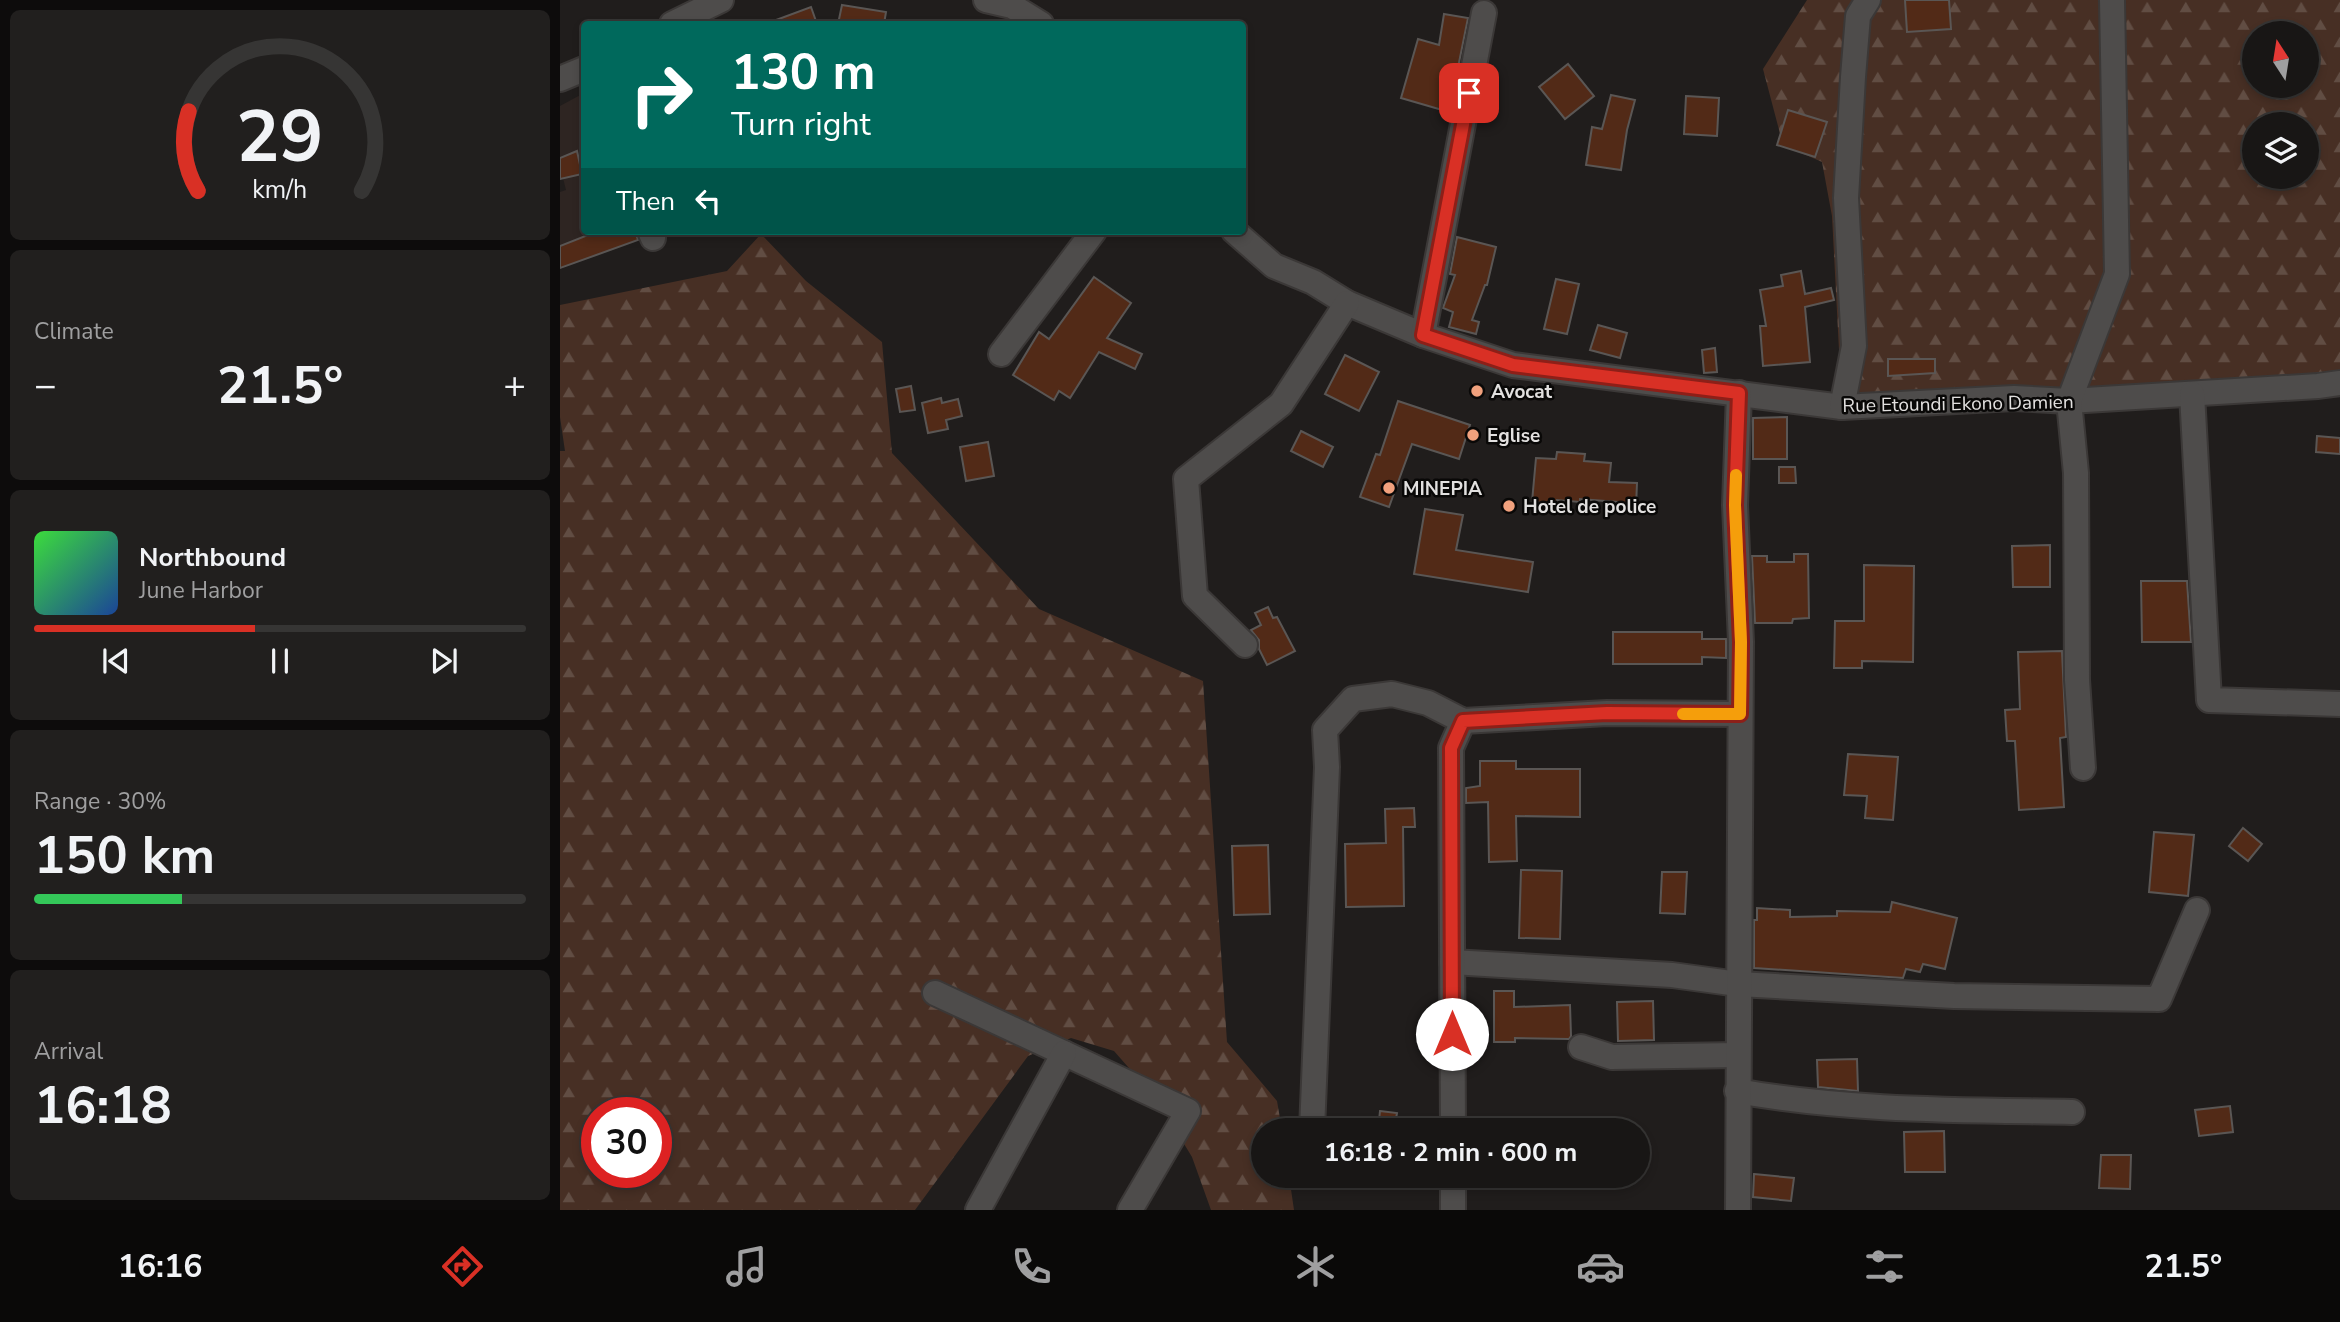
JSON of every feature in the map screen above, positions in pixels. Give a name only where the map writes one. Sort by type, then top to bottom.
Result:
[{"type":"street","points":[[679,21],[721,0]]},
{"type":"street","points":[[986,0],[1012,6],[1036,21]]},
{"type":"street","points":[[1842,407],[1854,346],[1846,198],[1853,77],[1858,16],[1868,0]]},
{"type":"street","points":[[2082,768],[2077,680],[2076,473],[2069,401],[2117,274],[2112,0]]},
{"type":"street","points":[[1423,335],[1484,13]]},
{"type":"street","points":[[560,79],[581,70]]},
{"type":"street","points":[[1001,355],[1091,235]]},
{"type":"street","name":"Rue Etoundi Ekono Damien","points":[[1238,235],[1274,267],[1312,282],[1347,303],[1423,335],[1513,365],[1842,407],[2014,398],[2069,401],[2340,383]]},
{"type":"street","points":[[1245,645],[1195,596],[1186,479],[1281,404],[1347,303]]},
{"type":"street","points":[[1738,1210],[1741,642],[1735,505],[1739,393]]},
{"type":"street","points":[[2192,394],[2209,700],[2340,704]]},
{"type":"street","points":[[1312,1118],[1327,767],[1325,730],[1353,699],[1392,694],[1428,703],[1463,721],[1607,713],[1740,714]]},
{"type":"street","points":[[1453,1118],[1451,748],[1463,721]]},
{"type":"street","points":[[1452,962],[1672,975],[1738,984],[1954,996],[2159,999],[2197,910]]},
{"type":"street","points":[[935,993],[1188,1111],[1130,1210]]},
{"type":"street","points":[[1581,1047],[1612,1057],[1738,1055]]},
{"type":"street","points":[[978,1210],[1064,1053]]},
{"type":"street","points":[[1737,1091],[1790,1101],[1887,1108],[2072,1112]]},
{"type":"street","points":[[1453,1188],[1453,1210]]},
{"type":"shaded area","points":[[581,95],[581,235],[644,237],[560,268],[560,192],[566,190],[560,166],[560,106]]},
{"type":"green space","points":[[1807,0],[2340,0],[2340,383],[1842,407],[1832,216],[1822,162],[1783,145],[1763,69]]},
{"type":"green space","points":[[762,235],[806,281],[882,342],[892,453],[1039,609],[1203,681],[1227,1042],[1277,1101],[1280,1118],[1251,1118],[1251,1188],[1291,1188],[1294,1210],[1211,1210],[1192,1157],[1158,1101],[1114,1051],[1071,1038],[1028,1056],[915,1210],[560,1210],[560,451],[565,451],[560,417],[560,305],[727,271]]},
{"type":"building","points":[[1905,0],[1949,0],[1951,29],[1907,32]]},
{"type":"building","points":[[842,5],[886,12],[884,21],[839,21]]},
{"type":"building","points":[[811,7],[816,21],[773,21]]},
{"type":"building","points":[[1444,14],[1468,18],[1449,112],[1401,98],[1418,39],[1439,45]]},
{"type":"building","points":[[1568,64],[1594,96],[1565,119],[1539,87]]},
{"type":"building","points":[[1611,95],[1635,100],[1621,170],[1586,165],[1592,127],[1602,129]]},
{"type":"building","points":[[1686,96],[1719,98],[1717,136],[1684,134]]},
{"type":"building","points":[[1788,110],[1827,122],[1815,157],[1777,145]]},
{"type":"building","points":[[577,151],[581,174],[560,179],[560,158]]},
{"type":"building","points":[[588,235],[636,235],[638,240],[560,268],[560,246]]},
{"type":"building","points":[[1457,237],[1496,247],[1487,285],[1472,320],[1479,322],[1476,334],[1449,327],[1453,312],[1443,308],[1455,275],[1450,274]]},
{"type":"building","points":[[1801,271],[1805,294],[1831,288],[1834,300],[1805,307],[1810,362],[1763,366],[1760,326],[1766,326],[1760,290],[1783,286],[1781,275]]},
{"type":"building","points":[[1094,277],[1131,303],[1107,338],[1142,354],[1135,369],[1099,352],[1070,398],[1059,391],[1054,400],[1013,375],[1039,332],[1049,339]]},
{"type":"building","points":[[1556,279],[1579,284],[1567,334],[1544,329]]},
{"type":"building","points":[[1598,325],[1627,333],[1620,358],[1590,350]]},
{"type":"building","points":[[1715,348],[1717,372],[1704,373],[1702,350]]},
{"type":"building","points":[[1345,355],[1379,372],[1359,411],[1325,394]]},
{"type":"building","points":[[1888,359],[1935,359],[1935,373],[1888,376]]},
{"type":"building","points":[[911,386],[915,410],[900,412],[896,389]]},
{"type":"building","points":[[941,398],[942,403],[958,399],[962,416],[946,420],[948,429],[928,433],[922,403]]},
{"type":"building","points":[[1398,401],[1470,425],[1459,459],[1412,444],[1389,507],[1360,497],[1376,454],[1380,455]]},
{"type":"building","points":[[1787,417],[1787,459],[1753,459],[1753,418]]},
{"type":"building","points":[[1301,431],[1333,447],[1323,467],[1291,451]]},
{"type":"building","points":[[2317,436],[2340,438],[2340,454],[2316,452]]},
{"type":"building","points":[[988,442],[994,476],[966,481],[960,447]]},
{"type":"building","points":[[1557,452],[1585,454],[1584,461],[1611,463],[1609,482],[1637,483],[1636,507],[1618,506],[1618,502],[1580,499],[1580,502],[1557,500],[1557,504],[1532,502],[1536,458],[1556,459]]},
{"type":"building","points":[[1779,467],[1795,467],[1796,483],[1779,483]]},
{"type":"building","points":[[1425,509],[1463,515],[1456,550],[1533,562],[1528,592],[1414,574]]},
{"type":"building","points":[[2050,545],[2050,587],[2013,587],[2012,546]]},
{"type":"building","points":[[1794,554],[1808,554],[1809,618],[1793,619],[1792,623],[1755,623],[1752,556],[1767,556],[1767,562],[1794,562]]},
{"type":"building","points":[[1864,565],[1914,566],[1913,662],[1862,661],[1862,668],[1834,668],[1835,621],[1864,621]]},
{"type":"building","points":[[2141,581],[2187,581],[2191,642],[2142,642]]},
{"type":"building","points":[[1268,607],[1273,618],[1277,617],[1295,651],[1267,665],[1259,649],[1259,640],[1251,630],[1261,625],[1255,613]]},
{"type":"building","points":[[1613,632],[1702,632],[1702,639],[1726,639],[1726,658],[1702,657],[1702,664],[1613,664]]},
{"type":"building","points":[[2062,651],[2066,737],[2060,738],[2064,807],[2019,810],[2015,741],[2007,741],[2005,710],[2020,709],[2018,652]]},
{"type":"building","points":[[1848,754],[1898,757],[1893,820],[1865,818],[1867,796],[1844,795]]},
{"type":"building","points":[[1480,761],[1516,761],[1516,769],[1580,769],[1580,817],[1516,816],[1517,861],[1489,862],[1488,802],[1466,803],[1466,788],[1480,786]]},
{"type":"building","points":[[1414,808],[1415,827],[1403,827],[1404,906],[1346,907],[1345,844],[1386,843],[1385,809]]},
{"type":"building","points":[[2243,828],[2262,844],[2248,861],[2229,846]]},
{"type":"building","points":[[2154,832],[2194,835],[2188,896],[2149,892]]},
{"type":"building","points":[[1268,845],[1270,914],[1234,915],[1232,846]]},
{"type":"building","points":[[1521,870],[1562,871],[1560,939],[1519,938]]},
{"type":"building","points":[[1662,872],[1687,872],[1685,914],[1660,913]]},
{"type":"building","points":[[1892,902],[1957,918],[1945,969],[1923,964],[1920,972],[1906,969],[1903,978],[1754,968],[1754,920],[1757,920],[1757,908],[1790,910],[1790,917],[1837,916],[1837,911],[1890,912]]},
{"type":"building","points":[[1494,991],[1514,991],[1514,1007],[1570,1005],[1571,1036],[1569,1039],[1515,1038],[1515,1042],[1494,1042]]},
{"type":"building","points":[[1653,1001],[1654,1040],[1618,1041],[1617,1002]]},
{"type":"building","points":[[1857,1059],[1858,1091],[1818,1087],[1817,1060]]},
{"type":"building","points":[[2230,1106],[2233,1132],[2199,1136],[2195,1110]]},
{"type":"building","points":[[1380,1111],[1397,1113],[1396,1118],[1379,1118]]},
{"type":"building","points":[[1944,1131],[1945,1172],[1905,1172],[1904,1132]]},
{"type":"building","points":[[2101,1155],[2131,1155],[2130,1189],[2099,1188]]},
{"type":"building","points":[[1754,1174],[1794,1178],[1791,1201],[1753,1197]]},
{"type":"slow traffic","points":[[1683,714],[1740,714],[1741,642],[1736,475]]},
{"type":"place","name":"Avocat","points":[[1477,391]]},
{"type":"place","name":"Eglise","points":[[1473,435]]},
{"type":"place","name":"MINEPIA","points":[[1389,488]]},
{"type":"place","name":"Hotel de police","points":[[1509,506]]},
{"type":"route","points":[[1452,1034],[1451,748],[1463,721],[1607,713],[1740,714],[1741,642],[1735,505],[1739,393],[1513,365],[1423,335],[1469,93]]}]
